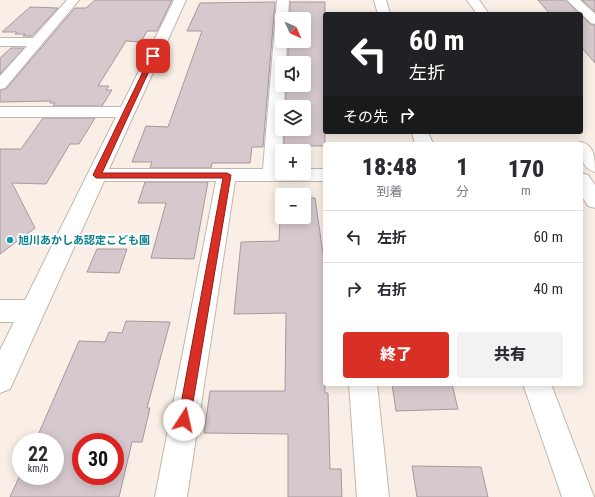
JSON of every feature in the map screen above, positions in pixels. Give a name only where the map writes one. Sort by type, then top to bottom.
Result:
[{"type":"street","points":[[0,85],[73,0]]},
{"type":"street","points":[[0,379],[180,0]]},
{"type":"street","points":[[272,175],[283,0]]},
{"type":"street","points":[[380,0],[383,12]]},
{"type":"street","points":[[473,0],[482,12]]},
{"type":"street","points":[[573,0],[593,16]]},
{"type":"street","points":[[0,42],[37,42]]},
{"type":"street","points":[[0,112],[126,112]]},
{"type":"street","points":[[583,150],[595,166]]},
{"type":"street","points":[[96,175],[323,175]]},
{"type":"street","points":[[171,497],[227,175]]},
{"type":"street","points":[[583,176],[595,176]]},
{"type":"street","points":[[583,182],[595,201]]},
{"type":"street","points":[[0,311],[32,311]]},
{"type":"street","points":[[362,386],[373,497]]},
{"type":"street","points":[[538,386],[578,497]]},
{"type":"building","points":[[95,0],[172,0],[157,31],[147,31],[141,42],[126,41],[98,86],[109,86],[106,90],[112,90],[102,106],[53,106],[55,103],[50,103],[51,101],[0,102],[0,90],[6,89],[75,8],[86,8]]},
{"type":"building","points":[[538,0],[566,0],[577,12],[548,12]]},
{"type":"building","points":[[582,0],[595,0],[595,12]]},
{"type":"building","points":[[275,2],[263,147],[252,147],[250,163],[212,163],[211,168],[150,168],[152,162],[132,162],[146,126],[168,127],[202,31],[187,31],[200,3]]},
{"type":"building","points":[[290,2],[325,2],[325,12],[323,12],[323,134],[325,134],[325,142],[323,142],[323,146],[311,146],[311,144],[284,144],[284,136],[311,136],[311,100],[286,100],[286,92],[311,92],[311,56],[288,56],[288,48],[311,48],[311,12],[290,12]]},
{"type":"building","points":[[30,7],[58,8],[32,36],[15,34],[17,32],[2,32]]},
{"type":"building","points":[[583,17],[590,24],[595,25],[595,63],[583,49]]},
{"type":"building","points":[[11,48],[24,48],[0,74],[0,58]]},
{"type":"building","points":[[43,118],[95,118],[79,144],[70,144],[46,184],[12,183],[35,228],[0,254],[0,149],[21,149]]},
{"type":"building","points":[[145,182],[208,182],[194,259],[151,258],[166,203],[138,203]]},
{"type":"building","points":[[311,198],[315,198],[323,253],[323,386],[325,386],[325,393],[328,393],[330,469],[341,469],[342,497],[288,497],[288,434],[204,433],[210,391],[285,391],[286,313],[234,314],[241,242],[279,241],[280,224],[311,224]]},
{"type":"building","points":[[97,249],[127,249],[119,273],[87,272]]},
{"type":"building","points":[[126,321],[170,322],[147,408],[150,408],[142,442],[132,442],[124,476],[124,433],[72,433],[72,485],[122,485],[119,497],[10,497],[16,485],[64,485],[64,433],[39,433],[79,341],[105,342],[109,332],[122,333]]},
{"type":"building","points":[[392,386],[452,386],[458,409],[396,411]]},
{"type":"building","points":[[412,466],[481,467],[488,497],[417,497]]},
{"type":"place","name":"旭川あかしあ認定こども園","points":[[10,240]]},
{"type":"route","points":[[153,56],[96,175],[227,175],[184,420]]}]
